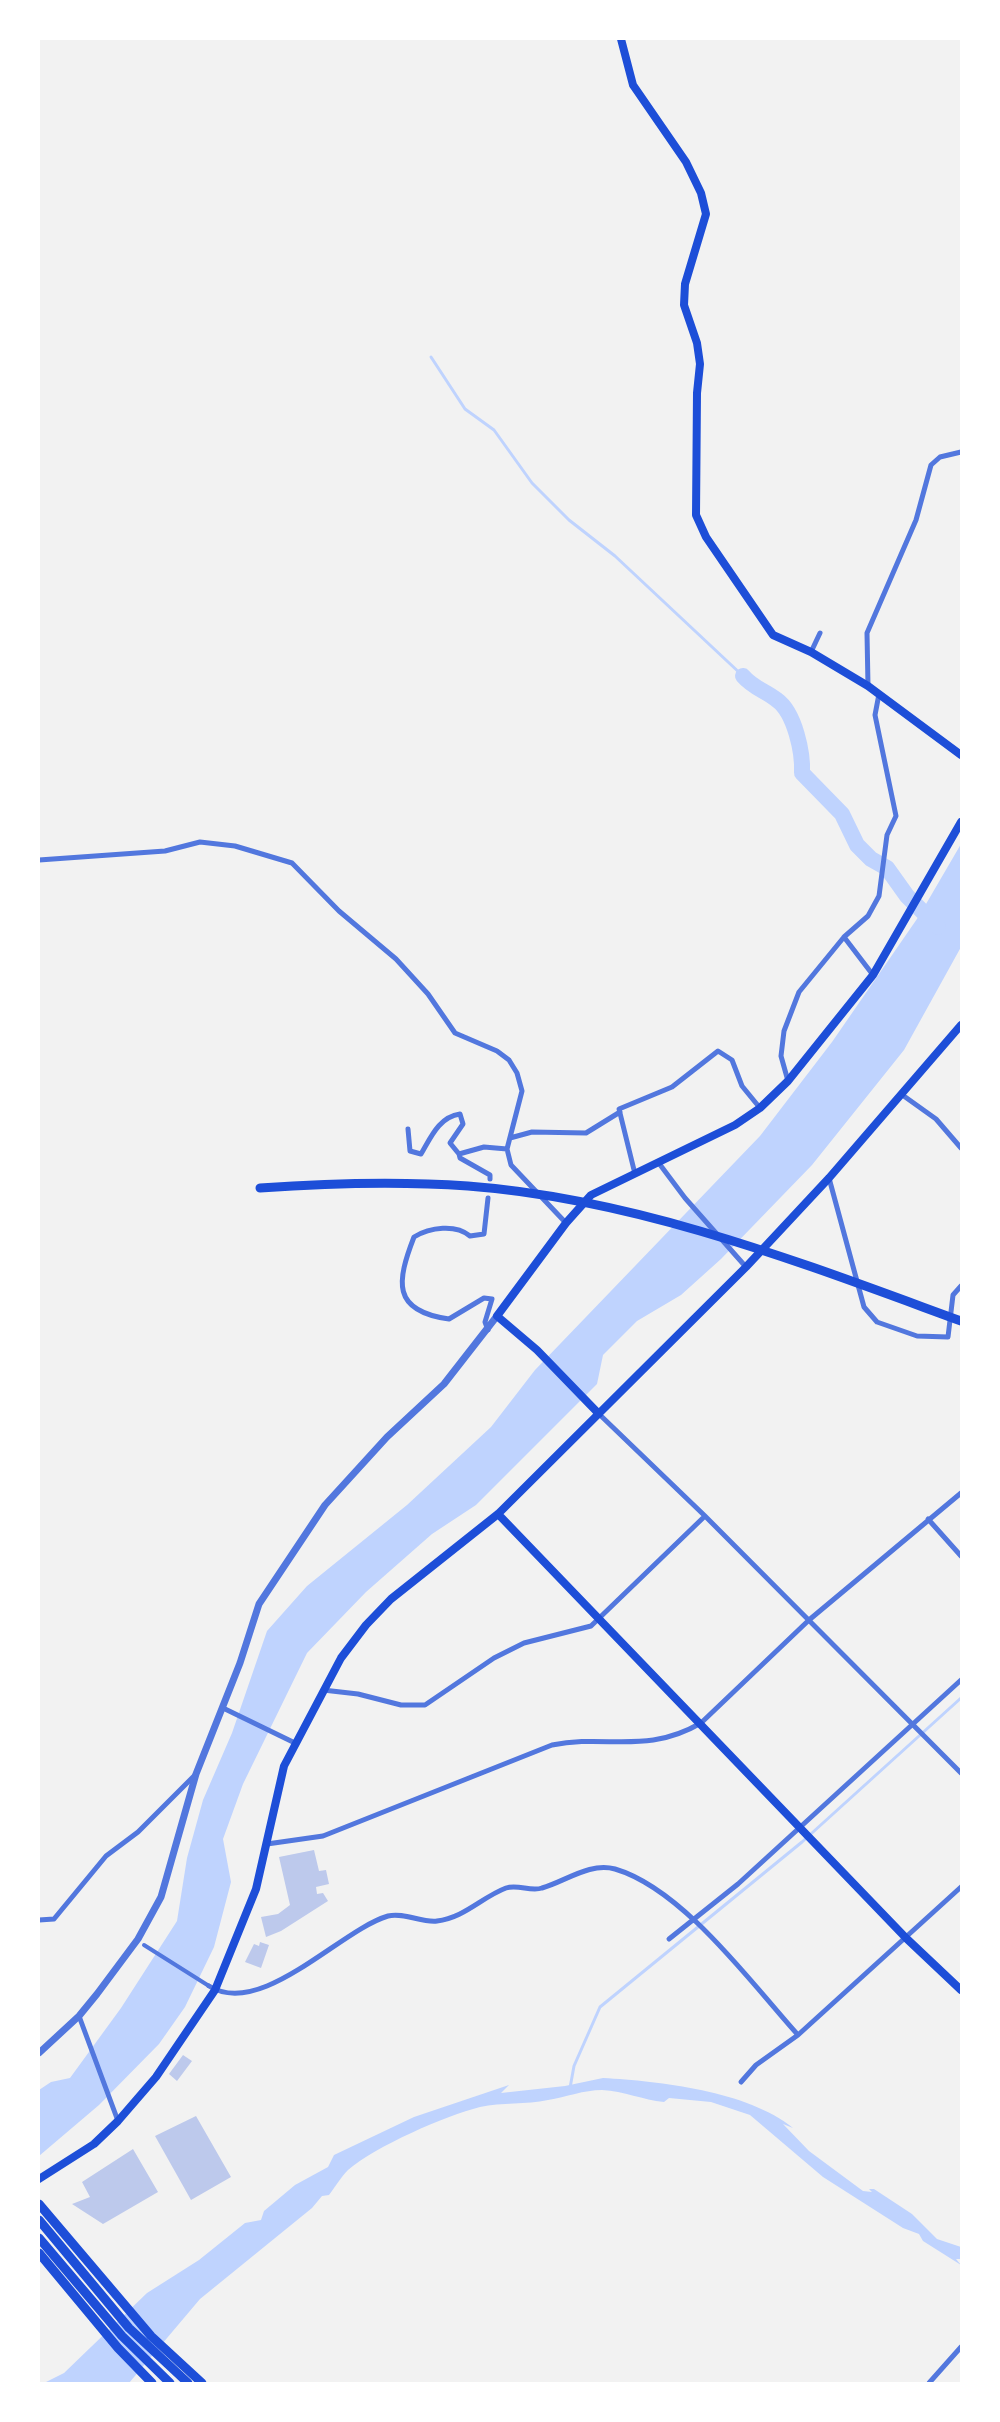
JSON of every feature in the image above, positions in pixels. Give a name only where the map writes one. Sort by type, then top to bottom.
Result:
[{"type":"highway","points":[[260,1188],[383,1182],[518,1192],[627,1212],[689,1228],[806,1264],[961,1321]]},
{"type":"highway","points":[[39,2204],[151,2336],[202,2383]]},
{"type":"highway","points":[[39,2220],[129,2328],[188,2383]]},
{"type":"highway","points":[[39,2238],[122,2336],[170,2383]]},
{"type":"highway","points":[[39,2253],[152,2383]]},
{"type":"main road","points":[[621,39],[626,69],[633,85],[686,162],[701,193],[706,214],[684,284],[684,305],[697,343],[700,364],[697,393],[696,514],[706,537],[773,635],[811,652],[868,686],[961,755]]},
{"type":"main road","points":[[599,1414],[537,1350],[497,1316],[566,1223],[591,1195],[735,1125],[760,1108],[788,1081],[873,975],[961,822]]},
{"type":"main road","points":[[39,2179],[94,2144],[118,2121],[156,2077],[212,1988],[244,1923],[256,1889],[284,1766],[292,1742],[341,1658],[379,1612],[498,1514],[746,1267],[829,1178],[961,1025]]},
{"type":"main road","points":[[498,1514],[906,1938],[961,1990]]},
{"type":"street","points":[[868,686],[867,633],[916,520],[931,465],[940,457],[961,452]]},
{"type":"street","points":[[811,652],[820,633]]},
{"type":"street","points":[[788,1081],[781,1056],[784,1031],[799,992],[844,937],[867,916],[879,896],[887,835],[896,816],[875,715],[879,694]]},
{"type":"street","points":[[39,860],[165,851],[200,842],[235,846],[292,863],[339,911],[396,958],[428,994],[455,1033],[497,1051],[509,1060],[517,1073],[522,1091],[507,1149],[511,1165],[566,1223]]},
{"type":"street","points":[[844,937],[873,975]]},
{"type":"street","points":[[634,1174],[619,1109],[672,1087],[718,1051],[732,1060],[742,1086],[760,1108]]},
{"type":"street","points":[[901,1094],[936,1119],[961,1148]]},
{"type":"street","points":[[510,1138],[532,1132],[586,1133],[620,1112]]},
{"type":"street","points":[[408,1129],[410,1151],[421,1154],[435,1130],[451,1115],[460,1114],[464,1124],[450,1143],[460,1158],[490,1175],[490,1179]]},
{"type":"street","points":[[459,1154],[484,1147],[507,1149]]},
{"type":"street","points":[[658,1162],[746,1267]]},
{"type":"street","points":[[829,1178],[864,1307],[877,1322],[917,1336],[948,1337],[953,1295],[961,1286]]},
{"type":"street","points":[[488,1198],[484,1234],[471,1236],[463,1230],[436,1229],[422,1232],[414,1237],[401,1278],[404,1294],[411,1304],[420,1312],[435,1317],[449,1320],[484,1298],[492,1299],[485,1322],[488,1329]]},
{"type":"street","points":[[39,2053],[79,2016],[138,1939],[161,1897],[196,1774],[225,1709],[259,1604],[325,1504],[387,1437],[444,1384],[497,1316]]},
{"type":"street","points":[[599,1414],[705,1516],[961,1773]]},
{"type":"street","points":[[267,1844],[323,1836],[552,1745],[565,1742],[636,1743],[673,1737],[700,1723],[809,1620],[961,1493]]},
{"type":"street","points":[[323,1690],[358,1694],[401,1705],[425,1706],[494,1658],[524,1643],[591,1626],[705,1516]]},
{"type":"street","points":[[928,1519],[961,1556]]},
{"type":"street","points":[[669,1939],[738,1884],[961,1680]]},
{"type":"street","points":[[225,1709],[292,1742]]},
{"type":"street","points":[[39,1920],[54,1919],[106,1856],[138,1832],[196,1774]]},
{"type":"street","points":[[138,1939],[212,1988],[235,1993],[255,1991],[293,1972],[389,1916],[436,1922],[456,1915],[510,1886],[540,1889],[596,1868],[613,1868],[660,1891],[693,1919],[798,2035]]},
{"type":"street","points":[[741,2082],[756,2065],[798,2035],[961,1887]]},
{"type":"street","points":[[79,2016],[118,2121]]},
{"type":"street","points":[[929,2383],[961,2347]]},
{"type":"water","points":[[961,844],[961,947],[904,1050],[812,1165],[721,1259],[681,1295],[637,1321],[603,1355],[597,1384],[476,1505],[432,1534],[366,1592],[307,1653],[243,1784],[223,1839],[231,1882],[214,1947],[185,2007],[159,2044],[99,2105],[39,2156],[39,2090],[51,2082],[70,2078],[121,2008],[177,1921],[187,1858],[203,1800],[232,1733],[267,1631],[307,1586],[407,1505],[491,1427],[535,1370],[760,1136],[832,1042],[919,916]]},
{"type":"water","points":[[603,2078],[676,2085],[702,2090],[752,2105],[774,2115],[793,2128],[783,2124],[809,2151],[863,2191],[872,2192],[869,2189],[874,2189],[912,2214],[937,2239],[961,2247],[961,2259],[956,2259],[961,2265],[923,2241],[919,2234],[903,2228],[823,2177],[750,2115],[711,2102],[669,2098],[664,2102],[610,2091],[588,2091],[540,2102],[497,2104],[465,2111],[376,2151],[348,2170],[329,2195],[322,2196],[312,2208],[200,2299],[129,2383],[44,2383],[64,2373],[147,2293],[199,2260],[245,2223],[261,2220],[264,2211],[295,2185],[328,2167],[334,2155],[414,2117],[509,2085],[501,2093],[565,2086]]},
{"type":"building","points":[[314,1850],[319,1871],[326,1870],[329,1884],[316,1887],[317,1894],[323,1893],[328,1901],[281,1931],[266,1937],[261,1917],[278,1914],[290,1905],[279,1857]]},
{"type":"building","points":[[260,1942],[269,1945],[261,1968],[245,1962],[254,1944],[259,1946]]},
{"type":"building","points":[[183,2055],[192,2061],[177,2081],[169,2074]]},
{"type":"building","points":[[196,2116],[231,2177],[191,2200],[155,2136]]},
{"type":"building","points":[[133,2149],[158,2192],[103,2224],[72,2204],[90,2197],[82,2182]]},
{"type":"waterway","points":[[431,357],[465,409],[494,430],[532,483],[569,520],[615,556],[743,676]]},
{"type":"waterway","points":[[743,676],[751,684],[773,697],[789,714],[797,734],[802,773],[842,814],[857,845],[871,859],[887,868],[907,896],[938,927]]},
{"type":"waterway","points":[[570,2088],[574,2066],[600,2007],[802,1842],[961,1698]]}]
